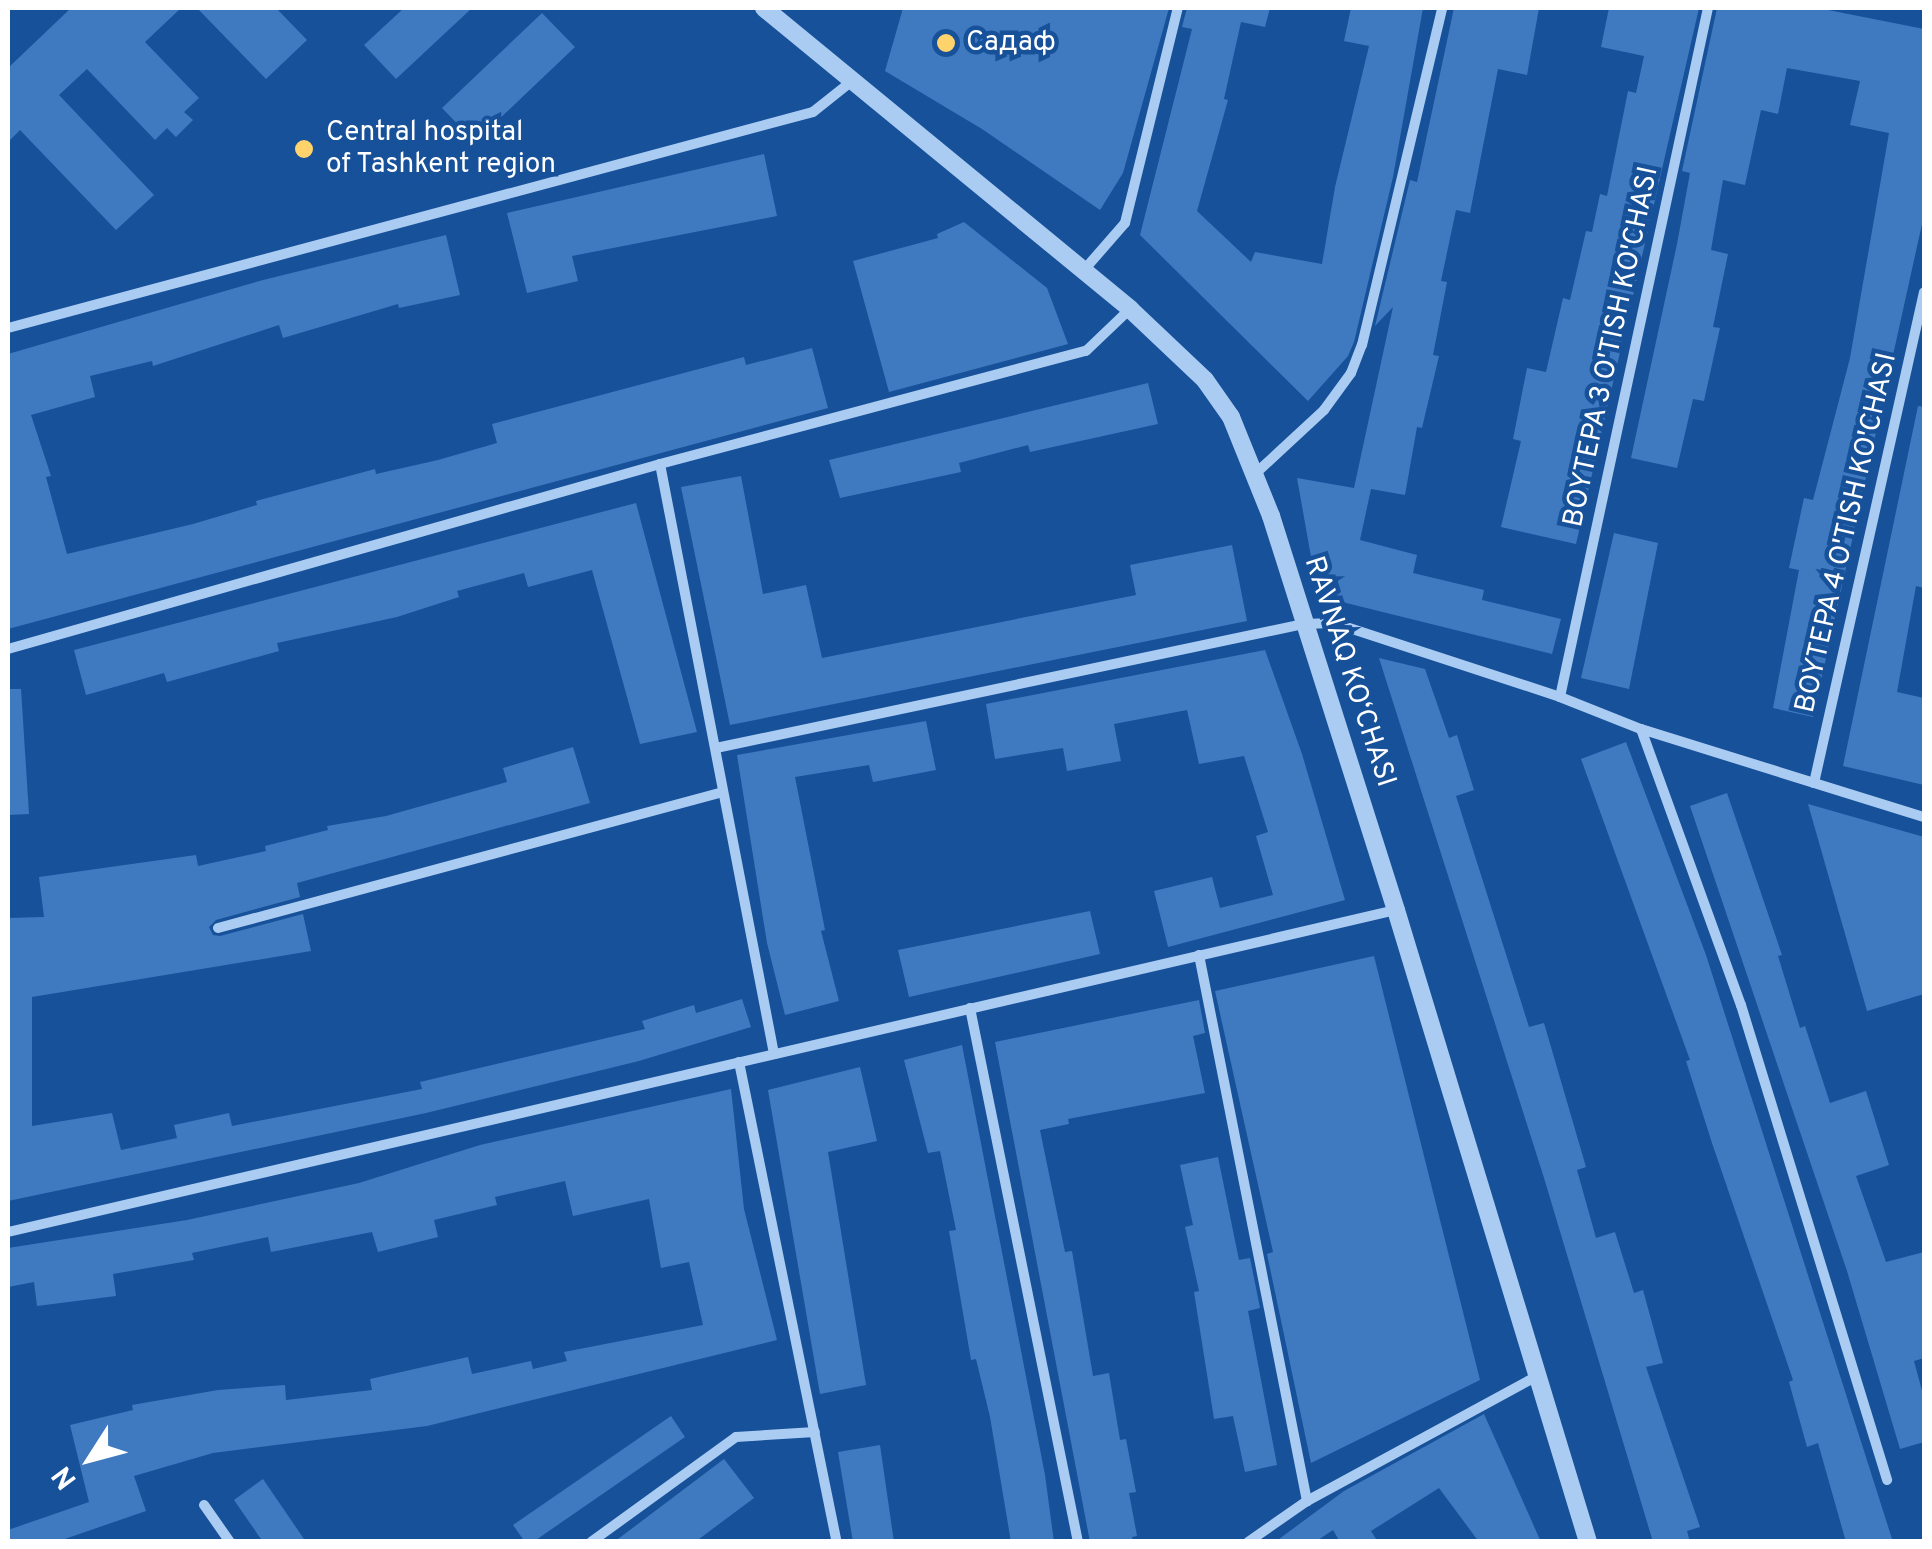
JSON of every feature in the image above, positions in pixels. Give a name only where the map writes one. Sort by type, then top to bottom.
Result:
[{"type":"street","name":"RAVNAQ KO‘CHASI","points":[[764,8],[1130,309],[1205,380],[1231,417],[1254,474],[1396,910],[1588,1542]]},
{"type":"street","points":[[1084,270],[1125,223],[1178,8]]},
{"type":"street","points":[[1254,474],[1324,410],[1357,359],[1442,8]]},
{"type":"street","name":"BOYTEPA 3 O'TISH KO'CHASI","points":[[1560,696],[1708,8]]},
{"type":"street","points":[[8,328],[814,112],[852,81]]},
{"type":"street","name":"BOYTEPA 4 O'TISH KO'CHASI","points":[[1814,783],[1924,292]]},
{"type":"street","points":[[8,649],[660,464],[1086,350],[1130,309]]},
{"type":"street","points":[[660,464],[774,1054]]},
{"type":"street","points":[[716,748],[1304,624],[1334,622],[1560,696],[1641,729],[1924,818]]},
{"type":"street","points":[[1641,729],[1741,1005],[1887,1480]]},
{"type":"street","points":[[218,928],[724,792]]},
{"type":"street","points":[[8,1232],[1396,910]]},
{"type":"street","points":[[1199,956],[1307,1502]]},
{"type":"street","points":[[970,1008],[1078,1542]]},
{"type":"street","points":[[739,1062],[837,1542]]},
{"type":"street","points":[[1248,1542],[1307,1502],[1537,1376]]},
{"type":"street","points":[[591,1542],[736,1437],[815,1432]]},
{"type":"street","points":[[204,1505],[230,1542]]},
{"type":"building","points":[[71,8],[181,8],[145,42],[199,98],[184,112],[193,120],[176,137],[167,128],[155,140],[87,69],[59,95],[154,195],[116,230],[20,130],[8,142],[8,68]]},
{"type":"building","points":[[197,8],[276,8],[307,40],[266,79]]},
{"type":"building","points":[[404,8],[472,8],[396,79],[364,45]]},
{"type":"building","points":[[903,8],[1169,8],[1123,173],[1100,210],[982,129],[885,71]]},
{"type":"building","points":[[1187,8],[1270,8],[1265,27],[1241,22],[1224,99],[1228,100],[1197,211],[1251,262],[1255,252],[1322,264],[1335,187],[1369,46],[1344,41],[1351,8],[1423,8],[1393,177],[1354,342],[1348,356],[1308,401],[1140,235],[1192,29],[1182,27]]},
{"type":"building","points":[[1454,8],[1539,8],[1527,75],[1498,69],[1470,213],[1456,210],[1441,281],[1447,282],[1433,355],[1439,356],[1422,428],[1417,427],[1405,495],[1371,489],[1360,540],[1417,555],[1413,573],[1484,590],[1482,600],[1561,619],[1552,654],[1318,596],[1297,478],[1354,488],[1393,307],[1375,326],[1410,180],[1417,182]]},
{"type":"building","points":[[1609,8],[1699,8],[1576,544],[1501,527],[1521,441],[1513,439],[1527,368],[1546,372],[1563,298],[1570,300],[1586,231],[1592,232],[1600,194],[1607,196],[1628,91],[1636,93],[1644,56],[1601,47]]},
{"type":"building","points":[[1717,8],[1818,8],[1924,29],[1924,215],[1813,717],[1773,708],[1799,570],[1789,568],[1804,498],[1813,500],[1850,358],[1889,133],[1850,125],[1860,81],[1787,68],[1778,114],[1761,110],[1745,185],[1723,180],[1711,250],[1728,254],[1713,327],[1720,328],[1704,401],[1693,399],[1677,468],[1631,458],[1677,244],[1690,173],[1682,171]]},
{"type":"building","points":[[542,13],[575,47],[475,142],[442,108]]},
{"type":"building","points":[[764,154],[777,216],[572,256],[578,281],[527,293],[507,213]]},
{"type":"building","points":[[964,222],[1047,288],[1068,344],[889,392],[853,261],[938,238],[937,234]]},
{"type":"building","points":[[446,235],[460,295],[399,308],[398,304],[283,338],[279,325],[153,366],[152,361],[90,376],[95,397],[31,415],[51,476],[46,477],[67,554],[193,524],[257,505],[256,501],[375,469],[376,474],[497,443],[492,424],[744,357],[746,365],[812,348],[828,408],[8,629],[8,354],[263,280]]},
{"type":"building","points":[[1148,383],[1158,424],[1030,452],[1028,445],[959,463],[961,472],[840,498],[829,460]]},
{"type":"building","points":[[1918,406],[1924,407],[1924,588],[1916,586],[1897,692],[1924,698],[1924,785],[1843,766]]},
{"type":"building","points":[[741,476],[763,594],[806,585],[822,658],[1136,595],[1130,565],[1232,545],[1247,621],[730,725],[681,487]]},
{"type":"building","points":[[636,503],[697,732],[640,744],[592,570],[528,587],[524,573],[457,591],[459,597],[397,617],[277,643],[279,651],[167,682],[164,673],[86,695],[74,650]]},
{"type":"building","points":[[1614,533],[1658,543],[1629,689],[1581,678]]},
{"type":"building","points":[[1265,650],[1302,754],[1345,900],[1168,947],[1154,891],[1212,877],[1220,908],[1273,895],[1256,836],[1268,832],[1244,756],[1199,764],[1187,710],[1114,724],[1121,761],[1067,771],[1063,748],[995,759],[986,704]]},
{"type":"building","points":[[1379,658],[1425,669],[1449,738],[1457,735],[1474,790],[1456,796],[1529,1027],[1544,1023],[1586,1167],[1577,1170],[1596,1238],[1615,1232],[1634,1293],[1643,1290],[1663,1363],[1646,1367],[1700,1527],[1687,1531],[1690,1542],[1653,1542],[1544,1178]]},
{"type":"building","points":[[8,689],[21,689],[29,814],[8,815]]},
{"type":"building","points":[[926,721],[936,770],[873,782],[869,765],[795,777],[825,930],[821,931],[839,1001],[785,1015],[767,943],[737,755]]},
{"type":"building","points":[[1626,742],[1706,955],[1893,1542],[1846,1542],[1818,1443],[1807,1447],[1789,1382],[1793,1380],[1712,1143],[1686,1061],[1690,1060],[1581,759]]},
{"type":"building","points":[[573,747],[590,803],[297,883],[300,897],[216,920],[209,927],[213,935],[220,936],[303,914],[311,951],[32,997],[32,1126],[112,1113],[121,1150],[177,1138],[174,1125],[229,1113],[232,1126],[422,1089],[420,1082],[645,1029],[642,1021],[694,1005],[696,1013],[742,999],[751,1027],[639,1061],[426,1113],[8,1201],[8,918],[44,917],[39,877],[196,855],[198,866],[266,851],[265,846],[328,830],[327,826],[386,816],[507,782],[503,768]]},
{"type":"building","points":[[1727,793],[1782,955],[1778,956],[1800,1028],[1805,1026],[1830,1103],[1866,1091],[1889,1165],[1856,1176],[1886,1262],[1924,1252],[1924,1358],[1914,1361],[1924,1398],[1924,1442],[1900,1449],[1847,1271],[1690,806]]},
{"type":"building","points":[[1808,804],[1924,837],[1924,994],[1867,1011]]},
{"type":"building","points":[[1090,911],[1100,954],[909,997],[898,950]]},
{"type":"building","points":[[1374,956],[1480,1380],[1311,1463],[1267,1254],[1273,1252],[1215,991]]},
{"type":"building","points":[[1199,1000],[1205,1033],[1193,1036],[1205,1093],[1068,1119],[1069,1124],[1040,1130],[1065,1252],[1072,1251],[1093,1376],[1109,1373],[1120,1440],[1126,1439],[1136,1492],[1129,1493],[1137,1536],[1132,1537],[1133,1542],[1090,1542],[995,1042]]},
{"type":"building","points":[[962,1045],[1045,1475],[1054,1542],[1011,1542],[990,1417],[976,1359],[971,1360],[949,1231],[956,1230],[940,1151],[928,1153],[904,1060]]},
{"type":"building","points":[[860,1067],[877,1141],[828,1152],[866,1385],[820,1394],[768,1090]]},
{"type":"building","points":[[731,1089],[744,1209],[777,1340],[427,1426],[213,1453],[134,1476],[146,1511],[56,1542],[8,1542],[8,1530],[89,1502],[70,1425],[133,1410],[132,1405],[218,1390],[285,1385],[286,1400],[372,1390],[370,1379],[468,1357],[472,1374],[531,1361],[533,1369],[567,1361],[564,1352],[703,1325],[689,1262],[661,1268],[649,1199],[573,1216],[565,1181],[495,1197],[497,1205],[434,1220],[438,1237],[378,1252],[372,1232],[271,1252],[268,1237],[192,1253],[194,1260],[113,1274],[116,1296],[37,1306],[34,1282],[8,1287],[8,1248],[187,1220],[359,1183],[480,1145]]},
{"type":"building","points":[[1218,1157],[1239,1260],[1250,1258],[1260,1308],[1248,1311],[1277,1465],[1245,1472],[1233,1416],[1214,1419],[1194,1292],[1199,1291],[1185,1227],[1193,1225],[1180,1165]]},
{"type":"building","points":[[1484,1414],[1541,1542],[1479,1542],[1439,1488],[1371,1531],[1378,1542],[1340,1542],[1333,1530],[1315,1542],[1275,1542],[1344,1491]]},
{"type":"building","points":[[671,1416],[685,1437],[533,1542],[525,1542],[513,1525]]},
{"type":"building","points":[[880,1445],[894,1542],[853,1542],[838,1452]]},
{"type":"building","points":[[724,1459],[754,1498],[695,1542],[614,1542]]},
{"type":"building","points":[[263,1479],[306,1542],[263,1542],[234,1500]]},
{"type":"place","name":"Садаф","points":[[946,43]]},
{"type":"place","name":"Central hospital of Tashkent region","points":[[304,149]]}]
